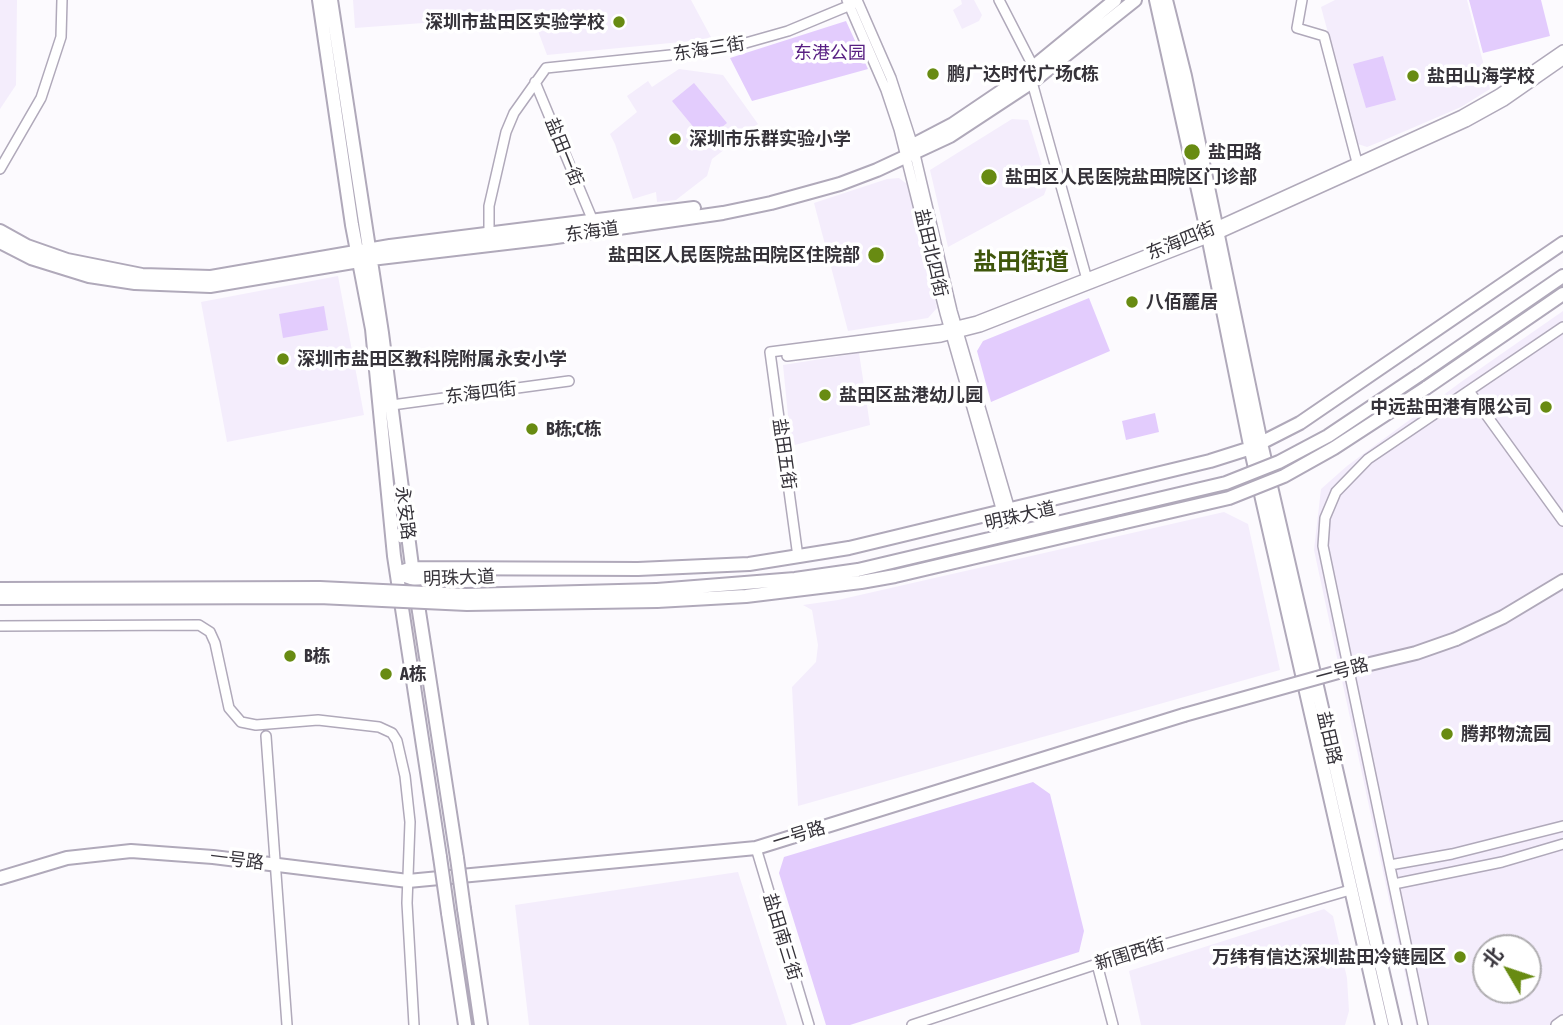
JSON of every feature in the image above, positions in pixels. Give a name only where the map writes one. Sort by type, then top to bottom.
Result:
[{"type":"street","points":[[0,169],[41,99],[61,37],[62,0]]},
{"type":"street","name":"永安路","points":[[319,0],[392,405],[413,574],[481,1025]]},
{"type":"street","name":"永安路","points":[[331,0],[364,255],[397,573],[465,1025]]},
{"type":"street","points":[[999,0],[1034,68]]},
{"type":"street","name":"盐田路","points":[[1156,0],[1166,6],[1350,890],[1382,1025]]},
{"type":"street","points":[[1302,0],[1297,28],[1324,36],[1358,166]]},
{"type":"street","name":"东海三街","points":[[534,82],[546,68],[552,66],[736,46],[788,31],[855,2]]},
{"type":"street","name":"盐田北四街","points":[[855,2],[910,151],[954,330],[1006,511]]},
{"type":"street","points":[[1120,2],[1166,6]]},
{"type":"street","name":"东海道","points":[[0,231],[27,246],[67,260],[123,272],[211,277],[364,255],[489,233],[711,206],[785,192],[837,177],[950,136],[1032,82],[1120,2]]},
{"type":"street","name":"东海道","points":[[0,242],[31,258],[89,276],[176,286],[229,285],[364,255],[549,238],[752,207],[840,184],[910,151],[1034,68],[1120,2]]},
{"type":"street","name":"东海四街","points":[[770,355],[954,330],[1088,281],[1212,233],[1358,166],[1462,115],[1499,94],[1563,50]]},
{"type":"street","name":"东海四街","points":[[1358,166],[1466,122],[1504,101],[1563,60]]},
{"type":"street","points":[[489,233],[489,206],[500,148],[514,113],[534,82]]},
{"type":"street","name":"盐田一街","points":[[534,82],[593,221]]},
{"type":"street","points":[[1032,82],[1088,281]]},
{"type":"street","points":[[0,159],[24,129]]},
{"type":"street","name":"明珠大道","points":[[413,574],[748,564],[849,548],[1257,449],[1318,411],[1563,243]]},
{"type":"street","name":"明珠大道","points":[[397,573],[438,576],[678,576],[780,568],[850,555],[1166,481],[1304,430],[1563,253]]},
{"type":"street","name":"明珠大道","points":[[0,598],[319,597],[467,604],[657,595],[858,570],[1226,483],[1279,462],[1328,436],[1563,276]]},
{"type":"street","name":"明珠大道","points":[[0,589],[308,588],[466,595],[759,595],[895,576],[1229,498],[1284,476],[1334,449],[1563,294]]},
{"type":"street","points":[[1423,1025],[1323,546],[1323,534],[1329,505],[1346,479],[1368,459],[1563,327]]},
{"type":"street","name":"盐田五街","points":[[770,355],[798,556]]},
{"type":"street","name":"东海四街","points":[[392,405],[569,381]]},
{"type":"street","points":[[1469,391],[1563,522]]},
{"type":"street","name":"盐田路","points":[[1257,449],[1395,1025]]},
{"type":"street","name":"一号路","points":[[0,878],[67,858],[131,851],[213,857],[408,880],[756,848],[1184,715],[1416,653],[1456,639],[1503,617],[1563,581]]},
{"type":"street","points":[[0,626],[199,625],[210,632],[215,643],[229,708],[241,722],[256,725],[318,720],[386,728],[397,741],[405,776],[410,822],[407,903],[414,1025]]},
{"type":"street","points":[[266,736],[287,1025]]},
{"type":"street","points":[[1390,865],[1452,854],[1563,826]]},
{"type":"street","points":[[1394,884],[1467,870],[1563,844]]},
{"type":"street","name":"盐田南三街","points":[[756,848],[809,1025]]},
{"type":"street","name":"新围西街","points":[[912,1025],[1097,964],[1350,890]]},
{"type":"street","points":[[1097,964],[1113,1025]]},
{"type":"street","points":[[1556,1025],[1563,1020]]},
{"type":"shaded area","points":[[0,0],[17,0],[16,85],[0,109]]},
{"type":"shaded area","name":"深圳市盐田区实验学校","points":[[353,0],[691,0],[712,39],[547,55],[532,15],[355,28]]},
{"type":"shaded area","points":[[961,0],[974,0],[982,15],[979,21],[962,29],[953,10],[962,4]]},
{"type":"shaded area","name":"盐田山海学校","points":[[1335,0],[1467,0],[1490,89],[1461,107],[1382,141],[1367,147],[1358,144],[1321,7]]},
{"type":"shaded area","name":"深圳市乐群实验小学","points":[[679,69],[723,75],[758,124],[712,159],[707,176],[676,200],[657,202],[656,192],[633,199],[610,134],[637,112],[627,96],[648,81],[652,87]]},
{"type":"shaded area","name":"盐田区人民医院盐田院区门诊部","points":[[1012,119],[1028,120],[1048,184],[1044,195],[948,247],[930,170]]},
{"type":"shaded area","name":"盐田区人民医院盐田院区住院部","points":[[899,178],[907,184],[937,308],[928,318],[848,331],[814,203],[887,179]]},
{"type":"shaded area","name":"深圳市盐田区教科院附属永安小学","points":[[338,276],[364,415],[227,442],[201,302]]},
{"type":"shaded area","points":[[1563,311],[1563,1025],[1416,1025],[1314,550],[1321,489],[1347,466]]},
{"type":"shaded area","name":"盐田区盐港幼儿园","points":[[859,353],[870,425],[791,446],[783,365]]},
{"type":"shaded area","points":[[1224,512],[1248,524],[1280,670],[798,806],[792,687],[816,662],[818,645],[812,610],[803,605],[838,600]]},
{"type":"shaded area","points":[[738,872],[787,1025],[529,1025],[515,905]]},
{"type":"shaded area","points":[[1324,909],[1333,916],[1347,978],[1349,1011],[1345,1025],[1141,1025],[1129,971]]},
{"type":"green space","points":[[1469,0],[1541,0],[1550,36],[1483,53]]},
{"type":"green space","name":"东港公园","points":[[846,21],[868,69],[752,101],[730,58]]},
{"type":"green space","points":[[1383,56],[1396,100],[1366,108],[1353,64]]},
{"type":"green space","points":[[694,83],[727,123],[705,141],[672,101]]},
{"type":"green space","points":[[1089,298],[1110,351],[991,402],[977,351],[983,341]]},
{"type":"green space","points":[[324,306],[328,330],[283,338],[279,314]]},
{"type":"green space","points":[[1155,413],[1159,432],[1126,440],[1122,421]]},
{"type":"green space","points":[[1033,782],[1050,794],[1084,931],[1079,952],[850,1025],[826,1025],[779,873],[784,857]]},
{"type":"place","name":"深圳市盐田区实验学校","points":[[619,22]]},
{"type":"place","name":"鹏广达时代广场C栋","points":[[933,74]]},
{"type":"place","name":"盐田山海学校","points":[[1413,76]]},
{"type":"place","name":"深圳市乐群实验小学","points":[[675,139]]},
{"type":"place","name":"盐田路","points":[[1192,152]]},
{"type":"place","name":"盐田区人民医院盐田院区门诊部","points":[[989,177]]},
{"type":"place","name":"盐田区人民医院盐田院区住院部","points":[[876,255]]},
{"type":"place","name":"八佰麓居","points":[[1132,302]]},
{"type":"place","name":"深圳市盐田区教科院附属永安小学","points":[[283,359]]},
{"type":"place","name":"盐田区盐港幼儿园","points":[[825,395]]},
{"type":"place","name":"中远盐田港有限公司","points":[[1546,407]]},
{"type":"place","name":"B栋;C栋","points":[[532,429]]},
{"type":"place","name":"B栋","points":[[290,656]]},
{"type":"place","name":"A栋","points":[[386,674]]},
{"type":"place","name":"腾邦物流园","points":[[1447,734]]},
{"type":"place","name":"万纬有信达深圳盐田冷链园区","points":[[1460,957]]},
{"type":"district","name":"盐田街道","points":[[1021,262]]}]
